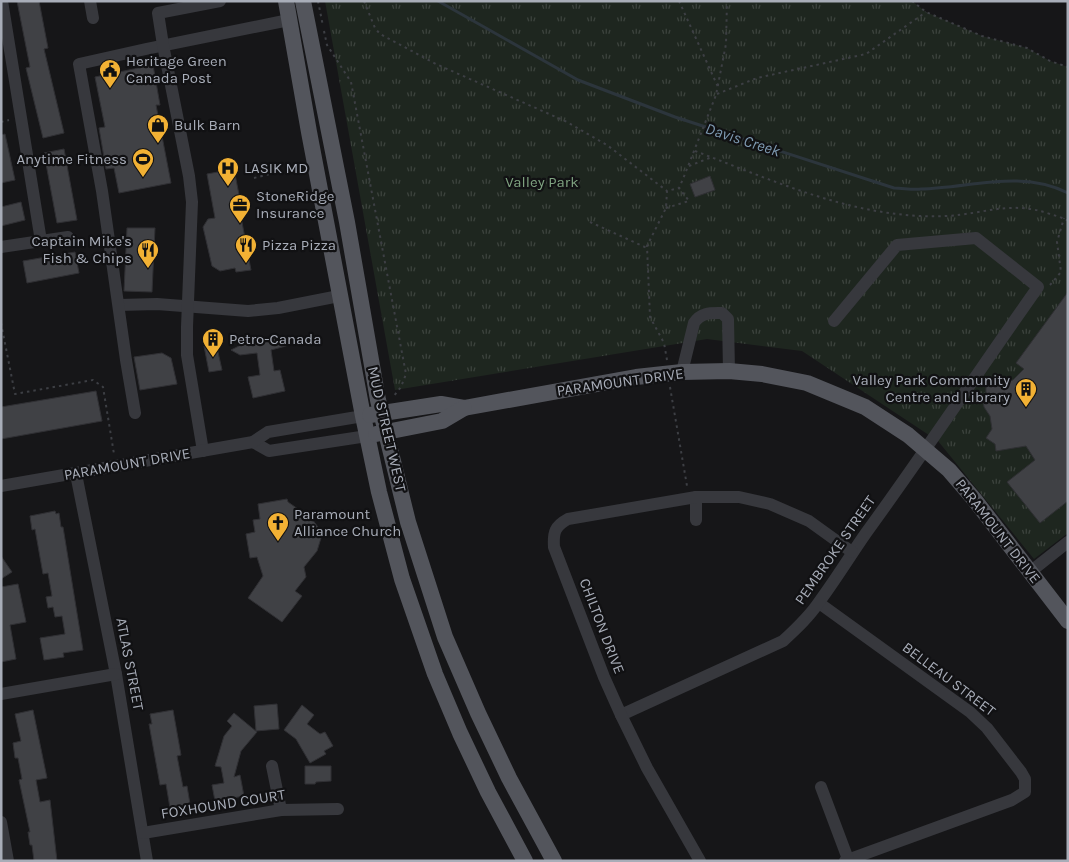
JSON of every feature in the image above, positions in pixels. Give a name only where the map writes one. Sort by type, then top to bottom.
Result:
[{"type":"main road","name":"MUD STREET WEST","points":[[286,1],[339,296],[367,436],[379,492],[402,579],[435,674],[460,733],[488,792],[525,861]]},
{"type":"main road","name":"MUD STREET WEST","points":[[303,1],[347,222],[381,413],[408,522],[445,637],[509,778],[554,861]]},
{"type":"main road","name":"PARAMOUNT DRIVE","points":[[363,416],[441,404],[464,408],[636,376],[676,373],[729,371],[762,374],[807,383],[865,407],[908,435],[960,482],[1068,621]]},
{"type":"main road","name":"PARAMOUNT DRIVE","points":[[367,436],[442,422],[464,408]]},
{"type":"street","points":[[2,1],[41,241]]},
{"type":"street","points":[[90,1],[93,18]]},
{"type":"street","points":[[203,450],[187,355],[192,202],[189,176],[162,45],[158,13],[220,1]]},
{"type":"street","points":[[135,413],[79,64],[162,45],[289,20]]},
{"type":"street","points":[[1,247],[68,237]]},
{"type":"street","name":"PEMBROKE STREET","points":[[621,715],[783,641],[802,622],[819,603],[852,552],[925,451],[960,397],[1038,287],[976,238],[897,245],[834,321]]},
{"type":"street","points":[[119,305],[157,304],[233,310],[266,310],[339,296]]},
{"type":"street","points":[[676,373],[694,323],[699,317],[707,313],[722,313],[728,319],[729,371]]},
{"type":"street","name":"PARAMOUNT DRIVE","points":[[1,486],[253,442],[268,432],[363,416]]},
{"type":"street","name":"PARAMOUNT DRIVE","points":[[253,442],[269,451],[367,436]]},
{"type":"street","name":"ATLAS STREET","points":[[76,474],[116,674],[148,861]]},
{"type":"street","name":"CHILTON DRIVE","points":[[700,861],[647,768],[604,677],[554,547],[554,533],[558,524],[568,518],[692,498],[739,497],[770,504],[809,521],[852,552]]},
{"type":"street","points":[[692,498],[696,520]]},
{"type":"street","points":[[1030,572],[1068,542]]},
{"type":"street","name":"BELLEAU STREET","points":[[819,603],[970,712],[987,728],[1025,779],[1025,792],[1012,800],[846,860]]},
{"type":"street","points":[[1,694],[116,674]]},
{"type":"street","points":[[272,766],[281,810]]},
{"type":"street","points":[[821,788],[846,860]]},
{"type":"street","name":"FOXHOUND COURT","points":[[144,834],[281,810],[338,809]]},
{"type":"street","points":[[1,822],[8,861]]},
{"type":"path","points":[[318,1],[327,44],[351,82],[406,374],[401,387],[381,413]]},
{"type":"path","points":[[364,1],[375,28],[380,34],[436,64],[565,121],[613,149],[667,191]]},
{"type":"path","points":[[679,1],[718,87]]},
{"type":"path","points":[[679,188],[695,151],[718,87],[726,44],[726,1]]},
{"type":"path","points":[[912,1],[926,12],[982,36],[1027,48],[1050,61],[1068,67]]},
{"type":"path","points":[[716,94],[757,78],[866,54],[926,12]]},
{"type":"path","points":[[695,151],[832,201],[879,213],[946,216],[1004,207],[1034,208],[1068,221]]},
{"type":"path","points":[[688,166],[712,158]]},
{"type":"path","points":[[254,178],[278,172]]},
{"type":"path","points":[[667,191],[679,188]]},
{"type":"path","points":[[666,208],[689,201],[679,188]]},
{"type":"path","points":[[667,191],[666,208],[648,248],[650,317],[664,343],[676,373],[670,392],[692,498]]},
{"type":"path","points":[[1048,287],[1061,272],[1057,242],[1064,218]]},
{"type":"path","points":[[590,222],[648,248]]},
{"type":"path","points":[[1,323],[15,394],[93,380],[103,387],[116,467]]},
{"type":"green space","name":"Valley Park","points":[[325,1],[912,1],[926,12],[982,36],[1027,48],[1050,61],[1068,67],[1068,533],[1034,559],[938,441],[802,351],[707,339],[395,390]]},
{"type":"building","points":[[17,1],[39,1],[48,48],[44,49],[64,133],[43,138],[26,68],[30,67]]},
{"type":"building","points":[[153,65],[160,105],[156,105],[171,183],[119,193],[114,168],[106,169],[99,128],[105,127],[95,77]]},
{"type":"building","points":[[5,134],[15,180],[1,183],[1,135]]},
{"type":"building","points":[[64,149],[77,220],[57,223],[44,153]]},
{"type":"building","points":[[234,169],[251,270],[236,272],[235,268],[220,271],[212,266],[203,227],[208,219],[215,218],[207,174]]},
{"type":"building","points":[[710,176],[715,190],[695,197],[690,184]]},
{"type":"building","points":[[21,202],[25,220],[1,226],[1,207]]},
{"type":"building","points":[[127,228],[155,228],[152,292],[124,291]]},
{"type":"building","points":[[75,252],[79,273],[27,283],[23,261]]},
{"type":"building","name":"Valley Park Community Centre and Library","points":[[1068,292],[1068,501],[1040,523],[1007,482],[1035,460],[1026,446],[996,451],[995,444],[986,438],[992,429],[990,416],[984,407],[983,400],[986,395],[986,385],[1013,380],[1024,369],[1016,363]]},
{"type":"building","points":[[286,337],[290,339],[290,343],[271,350],[274,371],[280,370],[285,391],[253,398],[248,377],[260,375],[257,353],[240,355],[231,350],[241,345]]},
{"type":"building","name":"Petro-Canada","points":[[216,343],[222,370],[209,372],[204,346]]},
{"type":"building","points":[[162,353],[171,358],[177,384],[140,390],[134,357]]},
{"type":"building","points":[[96,391],[102,421],[1,439],[1,407]]},
{"type":"building","points":[[287,499],[288,502],[312,519],[320,530],[321,538],[317,551],[304,567],[306,577],[295,591],[302,596],[282,622],[248,598],[263,576],[257,557],[250,558],[246,534],[255,532],[253,520],[260,519],[258,504]]},
{"type":"building","points":[[55,511],[56,514],[59,513],[61,527],[63,527],[83,650],[63,653],[64,657],[44,660],[40,638],[65,634],[62,616],[55,617],[53,607],[48,608],[46,597],[52,596],[48,573],[43,574],[35,529],[32,530],[30,516]]},
{"type":"building","points":[[1,556],[12,572],[1,579]]},
{"type":"building","points":[[18,584],[26,622],[10,625],[16,659],[1,662],[1,587]]},
{"type":"building","points":[[277,704],[279,729],[256,731],[254,706]]},
{"type":"building","points":[[302,705],[314,715],[307,724],[320,734],[325,732],[333,746],[324,751],[326,754],[310,763],[296,739],[284,730]]},
{"type":"building","points":[[33,710],[47,778],[36,780],[40,802],[50,800],[57,861],[34,861],[19,780],[22,779],[18,758],[15,758],[13,743],[21,741],[15,714]]},
{"type":"building","points":[[173,710],[181,755],[177,756],[183,787],[187,786],[190,804],[170,808],[166,784],[160,785],[149,724],[152,724],[150,714]]},
{"type":"building","points":[[234,713],[257,732],[241,751],[234,777],[240,775],[244,796],[215,801],[212,785],[224,783],[221,767],[215,766],[224,736],[232,726],[227,721]]},
{"type":"building","points":[[305,766],[331,766],[331,781],[305,784]]},
{"type":"waterway","name":"Davis Creek","points":[[438,1],[578,80],[675,117],[894,188],[939,188],[1014,181],[1032,182],[1068,193]]},
{"type":"place","name":"Heritage Green Canada Post","points":[[110,89]]},
{"type":"place","name":"Bulk Barn","points":[[158,144]]},
{"type":"place","name":"Anytime Fitness","points":[[143,178]]},
{"type":"place","name":"LASIK MD","points":[[228,187]]},
{"type":"place","name":"StoneRidge Insurance","points":[[240,224]]},
{"type":"place","name":"Pizza Pizza","points":[[246,264]]},
{"type":"place","name":"Captain Mike's Fish & Chips","points":[[148,269]]},
{"type":"place","name":"Petro-Canada","points":[[213,358]]},
{"type":"place","name":"Valley Park Community Centre and Library","points":[[1026,408]]},
{"type":"place","name":"Paramount Alliance Church","points":[[278,542]]}]
